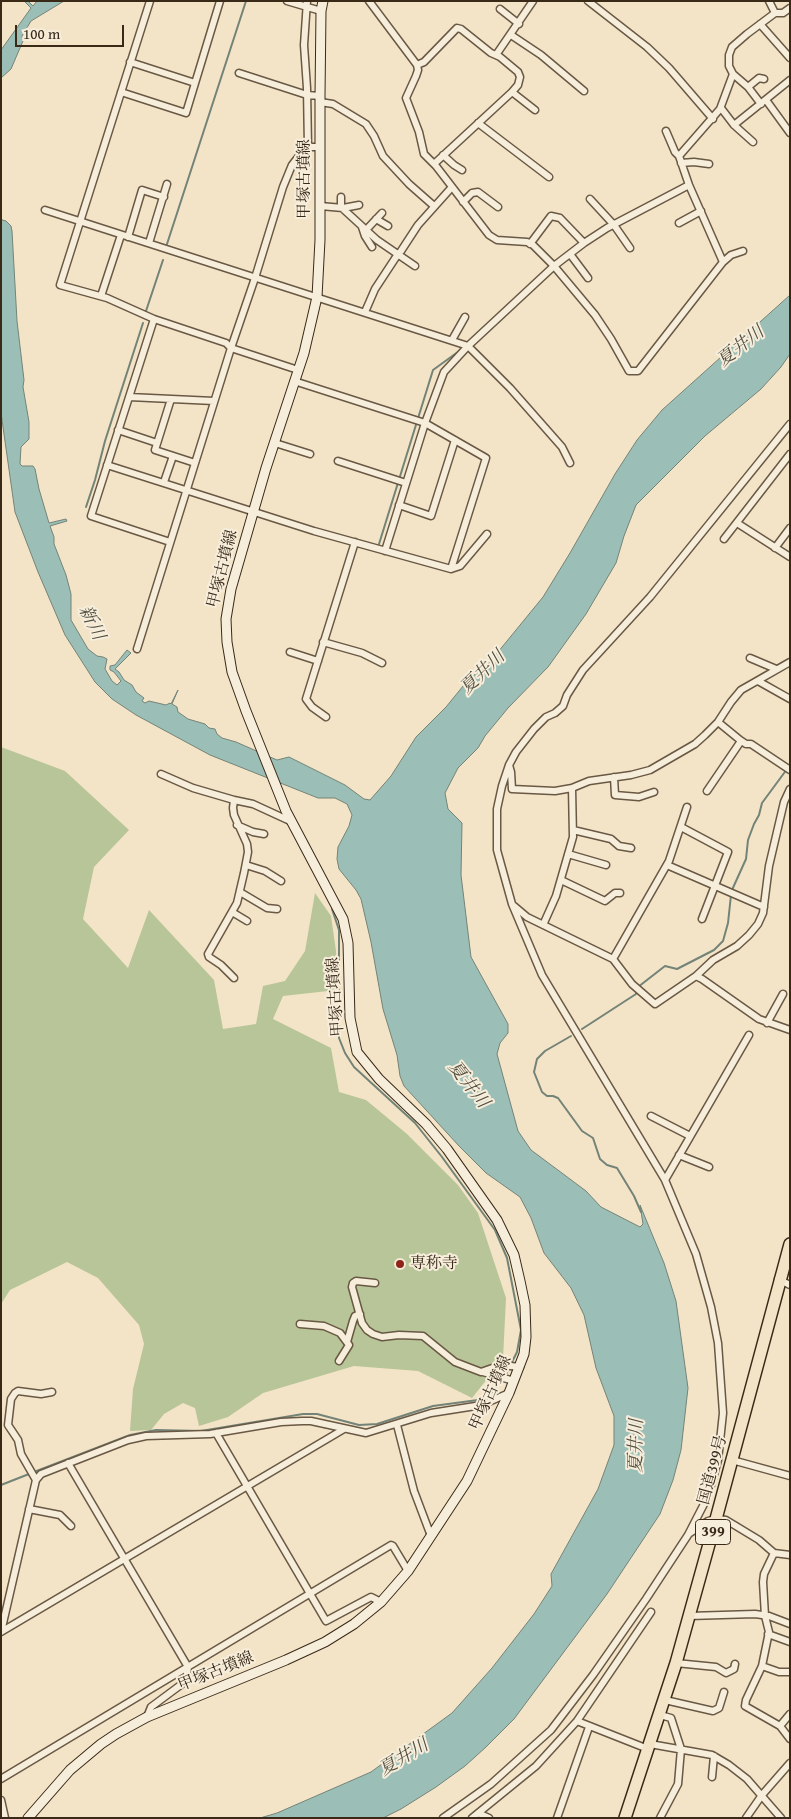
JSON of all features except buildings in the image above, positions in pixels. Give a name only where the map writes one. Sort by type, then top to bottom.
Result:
[{"type":"highway","name":"国道399号","points":[[625,1818],[676,1663],[783,1281],[790,1244]]},
{"type":"main road","name":"甲塚古墳線","points":[[28,1818],[87,1755],[116,1734],[147,1717],[325,1642],[354,1624],[380,1602],[408,1571],[474,1467],[509,1393],[525,1346],[525,1305],[514,1255],[497,1220],[447,1149],[426,1124],[379,1079],[357,1052],[350,1018],[348,943],[343,918],[286,811],[232,672],[227,642],[226,619],[231,589],[274,443],[309,335],[317,297],[320,240],[322,6]]},
{"type":"street","points":[[150,1],[60,285],[101,296],[154,319],[226,343],[231,348],[298,370]]},
{"type":"street","points":[[121,92],[186,113],[220,1]]},
{"type":"street","points":[[287,1],[322,6]]},
{"type":"street","points":[[368,1],[418,70],[406,98],[419,132],[424,154],[434,164],[489,235],[497,240],[530,244],[554,266],[595,315],[629,371],[638,371],[723,262],[731,255],[743,250]]},
{"type":"street","points":[[496,56],[533,1]]},
{"type":"street","points":[[588,1],[647,47],[669,68],[713,119]]},
{"type":"street","points":[[769,1],[775,14]]},
{"type":"street","points":[[306,4],[304,45],[308,148]]},
{"type":"street","points":[[790,8],[783,13],[775,14],[737,42],[732,47],[729,56],[729,66],[733,74],[764,102],[790,133]]},
{"type":"street","points":[[500,9],[519,24]]},
{"type":"street","points":[[760,24],[790,58]]},
{"type":"street","points":[[416,65],[424,62],[457,28],[461,29],[518,72],[520,81],[512,92],[434,164]]},
{"type":"street","points":[[511,35],[541,55],[584,91]]},
{"type":"street","points":[[130,62],[195,83]]},
{"type":"street","points":[[239,73],[328,102],[344,109],[366,124],[383,156],[408,184],[434,206]]},
{"type":"street","points":[[680,160],[721,108],[733,74]]},
{"type":"street","points":[[748,88],[759,78],[764,79]]},
{"type":"street","points":[[734,125],[790,80]]},
{"type":"street","points":[[512,92],[535,110]]},
{"type":"street","points":[[721,108],[734,125],[753,142]]},
{"type":"street","points":[[478,123],[549,177]]},
{"type":"street","points":[[666,131],[723,262]]},
{"type":"street","points":[[137,648],[214,400],[256,278],[283,187],[292,165],[302,152],[308,148],[320,147]]},
{"type":"street","points":[[443,155],[462,170]]},
{"type":"street","points":[[680,160],[708,164]]},
{"type":"street","points":[[149,244],[167,184]]},
{"type":"street","points":[[385,551],[444,372],[468,346],[554,266],[584,243],[689,185]]},
{"type":"street","points":[[365,312],[375,289],[418,225],[452,187]]},
{"type":"street","points":[[101,296],[142,190],[164,197]]},
{"type":"street","points":[[463,202],[472,193],[478,192],[498,207]]},
{"type":"street","points":[[341,197],[341,207],[377,240],[415,266]]},
{"type":"street","points":[[590,199],[614,225],[630,248]]},
{"type":"street","points":[[320,206],[341,207],[359,205]]},
{"type":"street","points":[[45,210],[468,346],[510,388],[562,447],[570,463]]},
{"type":"street","points":[[679,223],[701,211]]},
{"type":"street","points":[[364,228],[382,213]]},
{"type":"street","points":[[530,244],[551,216],[560,218],[584,243]]},
{"type":"street","points":[[376,219],[388,226]]},
{"type":"street","points":[[364,228],[362,229],[372,247]]},
{"type":"street","points":[[570,254],[588,278]]},
{"type":"street","points":[[452,340],[466,317]]},
{"type":"street","points":[[154,319],[91,516],[170,542]]},
{"type":"street","points":[[294,381],[426,422],[486,458],[451,569]]},
{"type":"street","points":[[129,397],[214,400]]},
{"type":"street","points":[[172,399],[155,450],[195,463]]},
{"type":"street","points":[[443,1818],[492,1784],[551,1730],[598,1667],[688,1535],[704,1504],[712,1486],[718,1460],[723,1413],[721,1369],[711,1307],[696,1254],[665,1180],[542,975],[512,904],[497,850],[497,810],[509,765],[516,752],[546,717],[555,713],[563,706],[567,695],[583,670],[650,597],[790,424]]},
{"type":"street","points":[[118,430],[158,443]]},
{"type":"street","points":[[399,505],[431,516],[455,440]]},
{"type":"street","points":[[274,443],[310,454]]},
{"type":"street","points":[[724,539],[790,454]]},
{"type":"street","points":[[164,482],[173,456]]},
{"type":"street","points":[[338,461],[406,483]]},
{"type":"street","points":[[107,465],[355,542],[451,569],[460,566],[487,534]]},
{"type":"street","points":[[737,523],[790,557]]},
{"type":"street","points":[[776,548],[790,528]]},
{"type":"street","points":[[326,717],[312,707],[306,699],[355,542]]},
{"type":"street","points":[[323,642],[362,653],[382,663]]},
{"type":"street","points":[[290,652],[318,661]]},
{"type":"street","points":[[750,658],[776,669]]},
{"type":"street","points":[[509,765],[512,790],[555,791],[572,788],[581,783],[650,770],[695,744],[718,722],[730,702],[741,690],[790,662]]},
{"type":"street","points":[[758,681],[790,699]]},
{"type":"street","points":[[718,722],[742,741],[751,744],[790,770]]},
{"type":"street","points":[[707,791],[742,741]]},
{"type":"street","points":[[161,774],[193,788],[253,804],[274,812],[292,822]]},
{"type":"street","points":[[614,777],[615,795],[639,797],[654,792]]},
{"type":"street","points":[[543,925],[561,880],[568,854],[573,830],[572,788]]},
{"type":"street","points":[[512,904],[527,917],[613,958],[632,984],[655,1004],[696,976],[713,960],[738,946],[758,924],[764,906],[769,866],[784,802],[790,789]]},
{"type":"street","points":[[234,800],[233,808],[237,825],[247,844],[246,865],[240,892],[232,912],[208,954],[209,957],[221,965],[234,978]]},
{"type":"street","points":[[613,958],[667,865],[687,807]]},
{"type":"street","points":[[237,825],[253,832],[264,834]]},
{"type":"street","points":[[681,827],[728,852],[702,919]]},
{"type":"street","points":[[573,830],[611,839],[619,846],[631,848]]},
{"type":"street","points":[[568,854],[606,865]]},
{"type":"street","points":[[246,865],[265,871],[281,881]]},
{"type":"street","points":[[667,865],[764,906]]},
{"type":"street","points":[[561,880],[605,901],[613,894],[620,894]]},
{"type":"street","points":[[240,892],[267,908],[277,909]]},
{"type":"street","points":[[232,912],[247,921]]},
{"type":"street","points":[[696,976],[759,1019],[790,1030]]},
{"type":"street","points":[[767,1023],[783,994]]},
{"type":"street","points":[[665,1180],[749,1035]]},
{"type":"street","points":[[651,1116],[690,1136]]},
{"type":"street","points":[[679,1155],[709,1167]]},
{"type":"street","points":[[374,1284],[356,1280],[353,1283],[354,1294],[365,1327],[373,1334],[382,1337],[399,1335],[422,1336],[456,1362],[512,1381]]},
{"type":"street","points":[[347,1342],[355,1316],[360,1314]]},
{"type":"street","points":[[300,1324],[324,1326],[336,1330],[349,1346],[339,1361]]},
{"type":"street","points":[[483,1372],[501,1366],[517,1367]]},
{"type":"street","points":[[1,1632],[29,1509],[34,1476],[21,1454],[18,1440],[8,1425],[11,1399],[18,1392],[41,1394],[52,1392]]},
{"type":"street","points":[[34,1476],[137,1438],[159,1435],[190,1436],[281,1422],[302,1421],[311,1421],[366,1433],[431,1413],[482,1405],[509,1393]]},
{"type":"street","points":[[397,1425],[414,1491],[431,1536]]},
{"type":"street","points":[[1,1632],[344,1429]]},
{"type":"street","points":[[216,1433],[326,1622],[371,1598],[380,1602]]},
{"type":"street","points":[[732,1460],[790,1476]]},
{"type":"street","points":[[68,1463],[188,1667],[187,1678],[184,1684],[150,1706],[147,1717]]},
{"type":"street","points":[[29,1509],[60,1515],[71,1526]]},
{"type":"street","points":[[688,1535],[708,1521],[716,1519],[726,1520],[759,1540],[774,1553],[790,1555]]},
{"type":"street","points":[[1,1779],[391,1545],[408,1571]]},
{"type":"street","points":[[774,1553],[764,1574],[765,1616],[768,1634],[762,1666],[746,1700],[746,1706],[780,1726],[790,1739]]},
{"type":"street","points":[[472,1818],[536,1766],[577,1722],[651,1612]]},
{"type":"street","points":[[689,1616],[755,1614],[790,1624]]},
{"type":"street","points":[[768,1634],[790,1642]]},
{"type":"street","points":[[676,1663],[716,1667],[726,1673],[734,1669],[735,1664]]},
{"type":"street","points":[[762,1666],[779,1672],[790,1672]]},
{"type":"street","points":[[664,1700],[713,1710],[719,1708],[724,1692]]},
{"type":"street","points":[[780,1726],[790,1714]]},
{"type":"street","points":[[660,1715],[671,1718],[681,1749],[678,1784],[660,1818]]},
{"type":"street","points":[[577,1722],[649,1746],[703,1752],[714,1756],[730,1765],[747,1779],[781,1818]]},
{"type":"street","points":[[557,1818],[589,1727]]},
{"type":"street","points":[[712,1777],[714,1756]]},
{"type":"street","points":[[746,1818],[762,1794],[790,1763]]},
{"type":"street","points":[[1,1800],[4,1817]]},
{"type":"street","points":[[478,1813],[490,1818]]},
{"type":"green space","points":[[1,747],[65,771],[129,830],[94,867],[83,919],[128,968],[149,910],[214,980],[223,1029],[256,1024],[263,986],[285,981],[305,951],[315,893],[331,916],[336,951],[337,990],[283,996],[273,1019],[331,1048],[339,1092],[366,1100],[407,1134],[458,1185],[478,1213],[506,1298],[503,1359],[472,1398],[418,1371],[354,1366],[263,1393],[228,1417],[199,1426],[195,1408],[183,1403],[164,1414],[151,1430],[130,1431],[133,1389],[144,1344],[139,1325],[98,1278],[67,1262],[10,1290],[1,1304]]},
{"type":"water","points":[[24,1],[28,1],[33,6],[37,1],[64,1],[31,21],[22,36],[23,41],[11,69],[1,78],[1,50],[31,8]]},
{"type":"water","name":"夏井川","points":[[1,217],[2,220],[11,226],[12,231],[17,321],[24,380],[23,387],[29,422],[29,439],[21,447],[20,464],[22,466],[33,466],[35,469],[49,523],[66,519],[67,521],[50,526],[71,594],[71,620],[88,649],[97,656],[107,659],[105,669],[112,681],[117,685],[121,681],[110,670],[110,666],[115,665],[127,650],[131,653],[115,669],[144,698],[142,701],[145,703],[149,701],[166,705],[171,704],[178,690],[172,704],[177,707],[178,712],[188,719],[215,729],[222,738],[277,760],[289,757],[345,785],[364,799],[370,800],[391,776],[416,737],[446,707],[468,680],[489,663],[543,597],[637,440],[662,410],[790,295],[790,354],[781,367],[761,389],[705,436],[636,505],[616,563],[586,614],[548,667],[508,708],[485,736],[478,748],[458,768],[445,793],[448,809],[462,823],[461,875],[471,957],[508,1024],[508,1033],[500,1043],[497,1054],[518,1131],[531,1150],[586,1191],[601,1207],[640,1227],[643,1224],[640,1205],[664,1263],[676,1301],[688,1388],[681,1450],[673,1480],[660,1514],[607,1594],[514,1719],[486,1747],[465,1766],[436,1787],[383,1818],[260,1818],[277,1813],[371,1772],[452,1713],[492,1668],[534,1614],[552,1586],[551,1574],[598,1489],[614,1445],[614,1416],[596,1368],[584,1315],[571,1288],[544,1253],[531,1218],[520,1197],[486,1173],[404,1086],[383,1009],[361,899],[339,869],[337,859],[338,847],[349,826],[352,815],[347,804],[335,798],[318,798],[210,755],[136,715],[112,699],[95,682],[65,635],[15,512],[1,413]]},
{"type":"waterway","points":[[167,244],[246,1]]},
{"type":"waterway","points":[[146,311],[163,260]]},
{"type":"waterway","points":[[86,507],[143,323]]},
{"type":"waterway","points":[[379,544],[433,370],[462,349]]},
{"type":"waterway","points":[[732,890],[746,859],[748,840],[762,803],[790,765]]},
{"type":"waterway","points":[[638,987],[665,966],[677,969],[714,950],[723,941],[728,923],[731,895]]},
{"type":"waterway","points":[[332,909],[339,930],[339,1038],[345,1053],[354,1067],[415,1123],[442,1157],[495,1230],[507,1258],[521,1330],[517,1352],[505,1376]]},
{"type":"waterway","points":[[582,1029],[636,994],[636,991]]},
{"type":"waterway","points":[[571,1036],[545,1051],[537,1059],[534,1072],[542,1092],[547,1096],[558,1098],[582,1131],[593,1138],[600,1159],[607,1165],[617,1168],[634,1196],[641,1212]]},
{"type":"waterway","points":[[34,1472],[130,1435],[156,1430],[201,1431],[303,1414],[317,1414],[359,1425],[377,1424],[433,1406],[478,1400],[491,1393],[502,1380]]},
{"type":"waterway","points":[[1,1485],[29,1474]]},
{"type":"place","name":"専称寺","points":[[400,1264]]},
{"type":"water label","name":"新川","points":[[91,623]]}]
